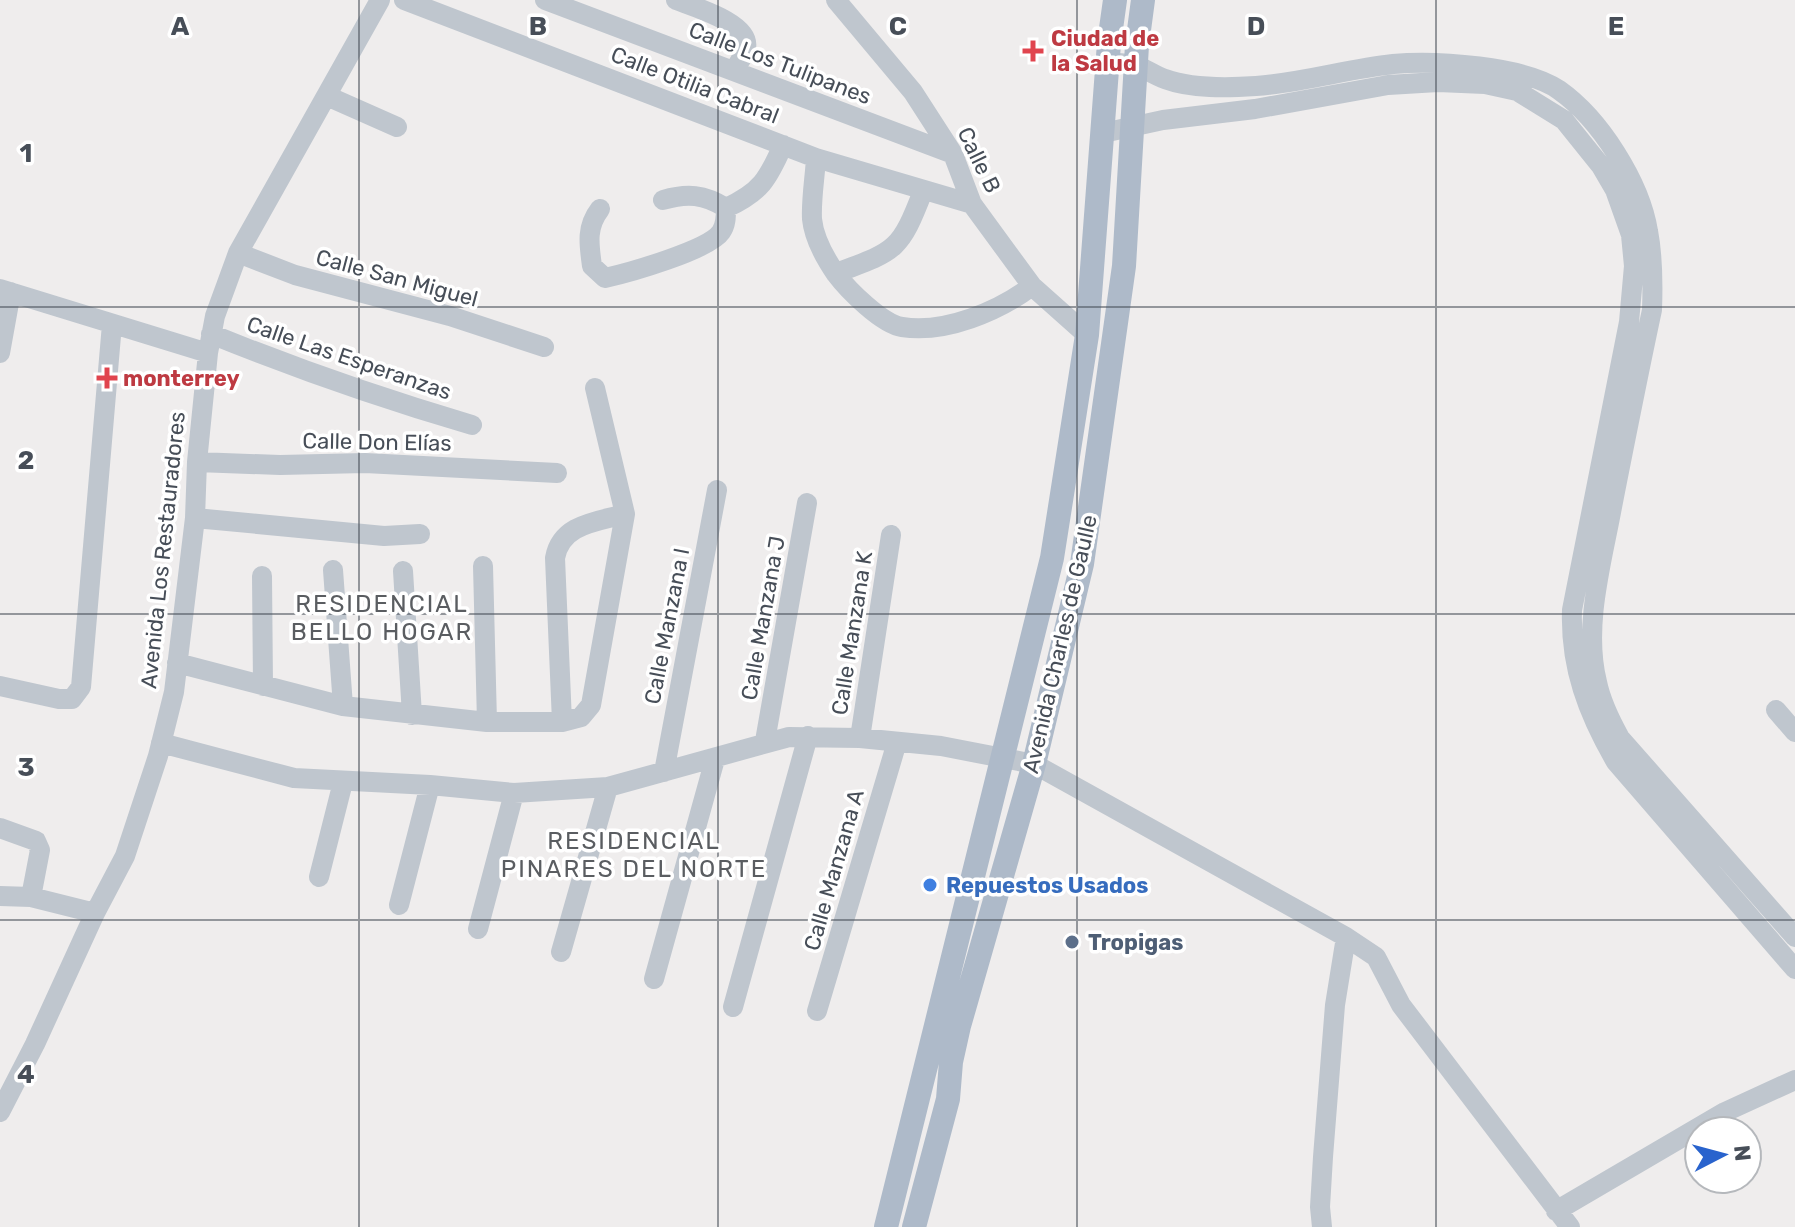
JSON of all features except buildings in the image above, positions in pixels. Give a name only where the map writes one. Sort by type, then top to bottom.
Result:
[{"type":"main road","name":"Avenida Charles de Gaulle","points":[[886,1227],[1052,558],[1087,335],[1115,0]]},
{"type":"main road","name":"Avenida Charles de Gaulle","points":[[914,1227],[948,1099],[951,1062],[959,1026],[1034,764],[1082,564],[1124,266],[1135,65],[1143,0]]},
{"type":"main road","points":[[1052,558],[1082,564]]},
{"type":"street","name":"Avenida Los Restauradores","points":[[0,1109],[35,1044],[95,913],[125,856],[161,743],[174,692],[195,518],[197,462],[209,344],[215,316],[238,253],[380,0]]},
{"type":"street","name":"Calle Otilia Cabral","points":[[404,0],[816,158],[972,204]]},
{"type":"street","name":"Calle Los Tulipanes","points":[[545,0],[953,154]]},
{"type":"street","points":[[676,0],[730,22],[743,34],[746,47],[734,71]]},
{"type":"street","name":"Calle B","points":[[836,0],[913,92],[953,154],[972,204],[1032,286],[1087,335]]},
{"type":"street","points":[[1108,62],[1135,65],[1167,80],[1215,87],[1257,86],[1395,64],[1474,66],[1523,75],[1558,89],[1588,116],[1613,149],[1636,192],[1648,228],[1653,268],[1652,310],[1601,566],[1592,647],[1596,681],[1607,715],[1620,738],[1791,925],[1767,937]]},
{"type":"street","points":[[1103,133],[1163,120],[1255,109],[1388,85],[1438,82],[1485,84],[1517,91],[1564,120],[1588,148],[1615,190],[1625,213],[1634,266],[1629,322],[1572,610],[1571,635],[1581,689],[1594,725],[1616,762],[1795,969]]},
{"type":"street","points":[[327,96],[397,127]]},
{"type":"street","points":[[726,208],[741,201],[768,180],[783,145]]},
{"type":"street","points":[[816,158],[812,220],[822,253],[844,285],[879,314],[901,327],[955,323],[1012,301],[1032,286]]},
{"type":"street","points":[[836,273],[888,252],[901,241],[923,191]]},
{"type":"street","points":[[663,200],[700,196],[726,208]]},
{"type":"street","points":[[600,209],[590,222],[589,242],[592,266],[605,278],[631,273],[714,240],[726,223],[726,208]]},
{"type":"street","name":"Calle San Miguel","points":[[238,253],[295,275],[450,316],[544,347]]},
{"type":"street","points":[[0,353],[6,290]]},
{"type":"street","name":"Calle Las Esperanzas","points":[[6,290],[112,324],[209,344],[472,425]]},
{"type":"street","points":[[0,686],[59,699],[72,699],[81,687],[112,324]]},
{"type":"street","points":[[177,663],[343,706],[487,722],[571,720],[591,705],[625,514],[595,388]]},
{"type":"street","name":"Calle Don Elías","points":[[197,462],[280,465],[365,463],[557,473]]},
{"type":"street","name":"Calle Manzana I","points":[[664,772],[717,490]]},
{"type":"street","name":"Calle Manzana J","points":[[765,741],[807,503]]},
{"type":"street","points":[[571,720],[555,558],[557,546],[576,527],[625,514]]},
{"type":"street","points":[[195,518],[384,536],[420,534]]},
{"type":"street","name":"Calle Manzana K","points":[[860,738],[891,535]]},
{"type":"street","points":[[483,566],[487,722]]},
{"type":"street","points":[[333,570],[343,706]]},
{"type":"street","points":[[403,571],[412,715]]},
{"type":"street","points":[[262,576],[263,686]]},
{"type":"street","points":[[1776,710],[1795,732]]},
{"type":"street","points":[[733,1007],[808,736]]},
{"type":"street","points":[[161,743],[294,778],[514,793],[608,787],[715,759],[765,741],[808,736],[941,746],[1034,764],[1346,937],[1376,957],[1401,1005],[1570,1227]]},
{"type":"street","name":"Calle Manzana A","points":[[817,1011],[897,742]]},
{"type":"street","points":[[654,979],[715,759]]},
{"type":"street","points":[[319,877],[343,782]]},
{"type":"street","points":[[399,905],[430,785]]},
{"type":"street","points":[[561,952],[608,787]]},
{"type":"street","points":[[478,929],[514,793]]},
{"type":"street","points":[[0,828],[36,841],[40,850],[31,897]]},
{"type":"street","points":[[0,896],[31,897],[95,913]]},
{"type":"street","points":[[1322,1227],[1321,1182],[1335,1005],[1346,937]]},
{"type":"street","points":[[1556,1211],[1725,1112],[1795,1080]]},
{"type":"place","name":"Ciudad de la Salud","points":[[1033,51]]},
{"type":"place","name":"monterrey","points":[[107,378]]},
{"type":"place","name":"Repuestos Usados","points":[[930,885]]},
{"type":"place","name":"Tropigas","points":[[1072,942]]},
{"type":"district","name":"RESIDENCIAL BELLO HOGAR","points":[[382,618]]},
{"type":"district","name":"RESIDENCIAL PINARES DEL NORTE","points":[[634,855]]}]
